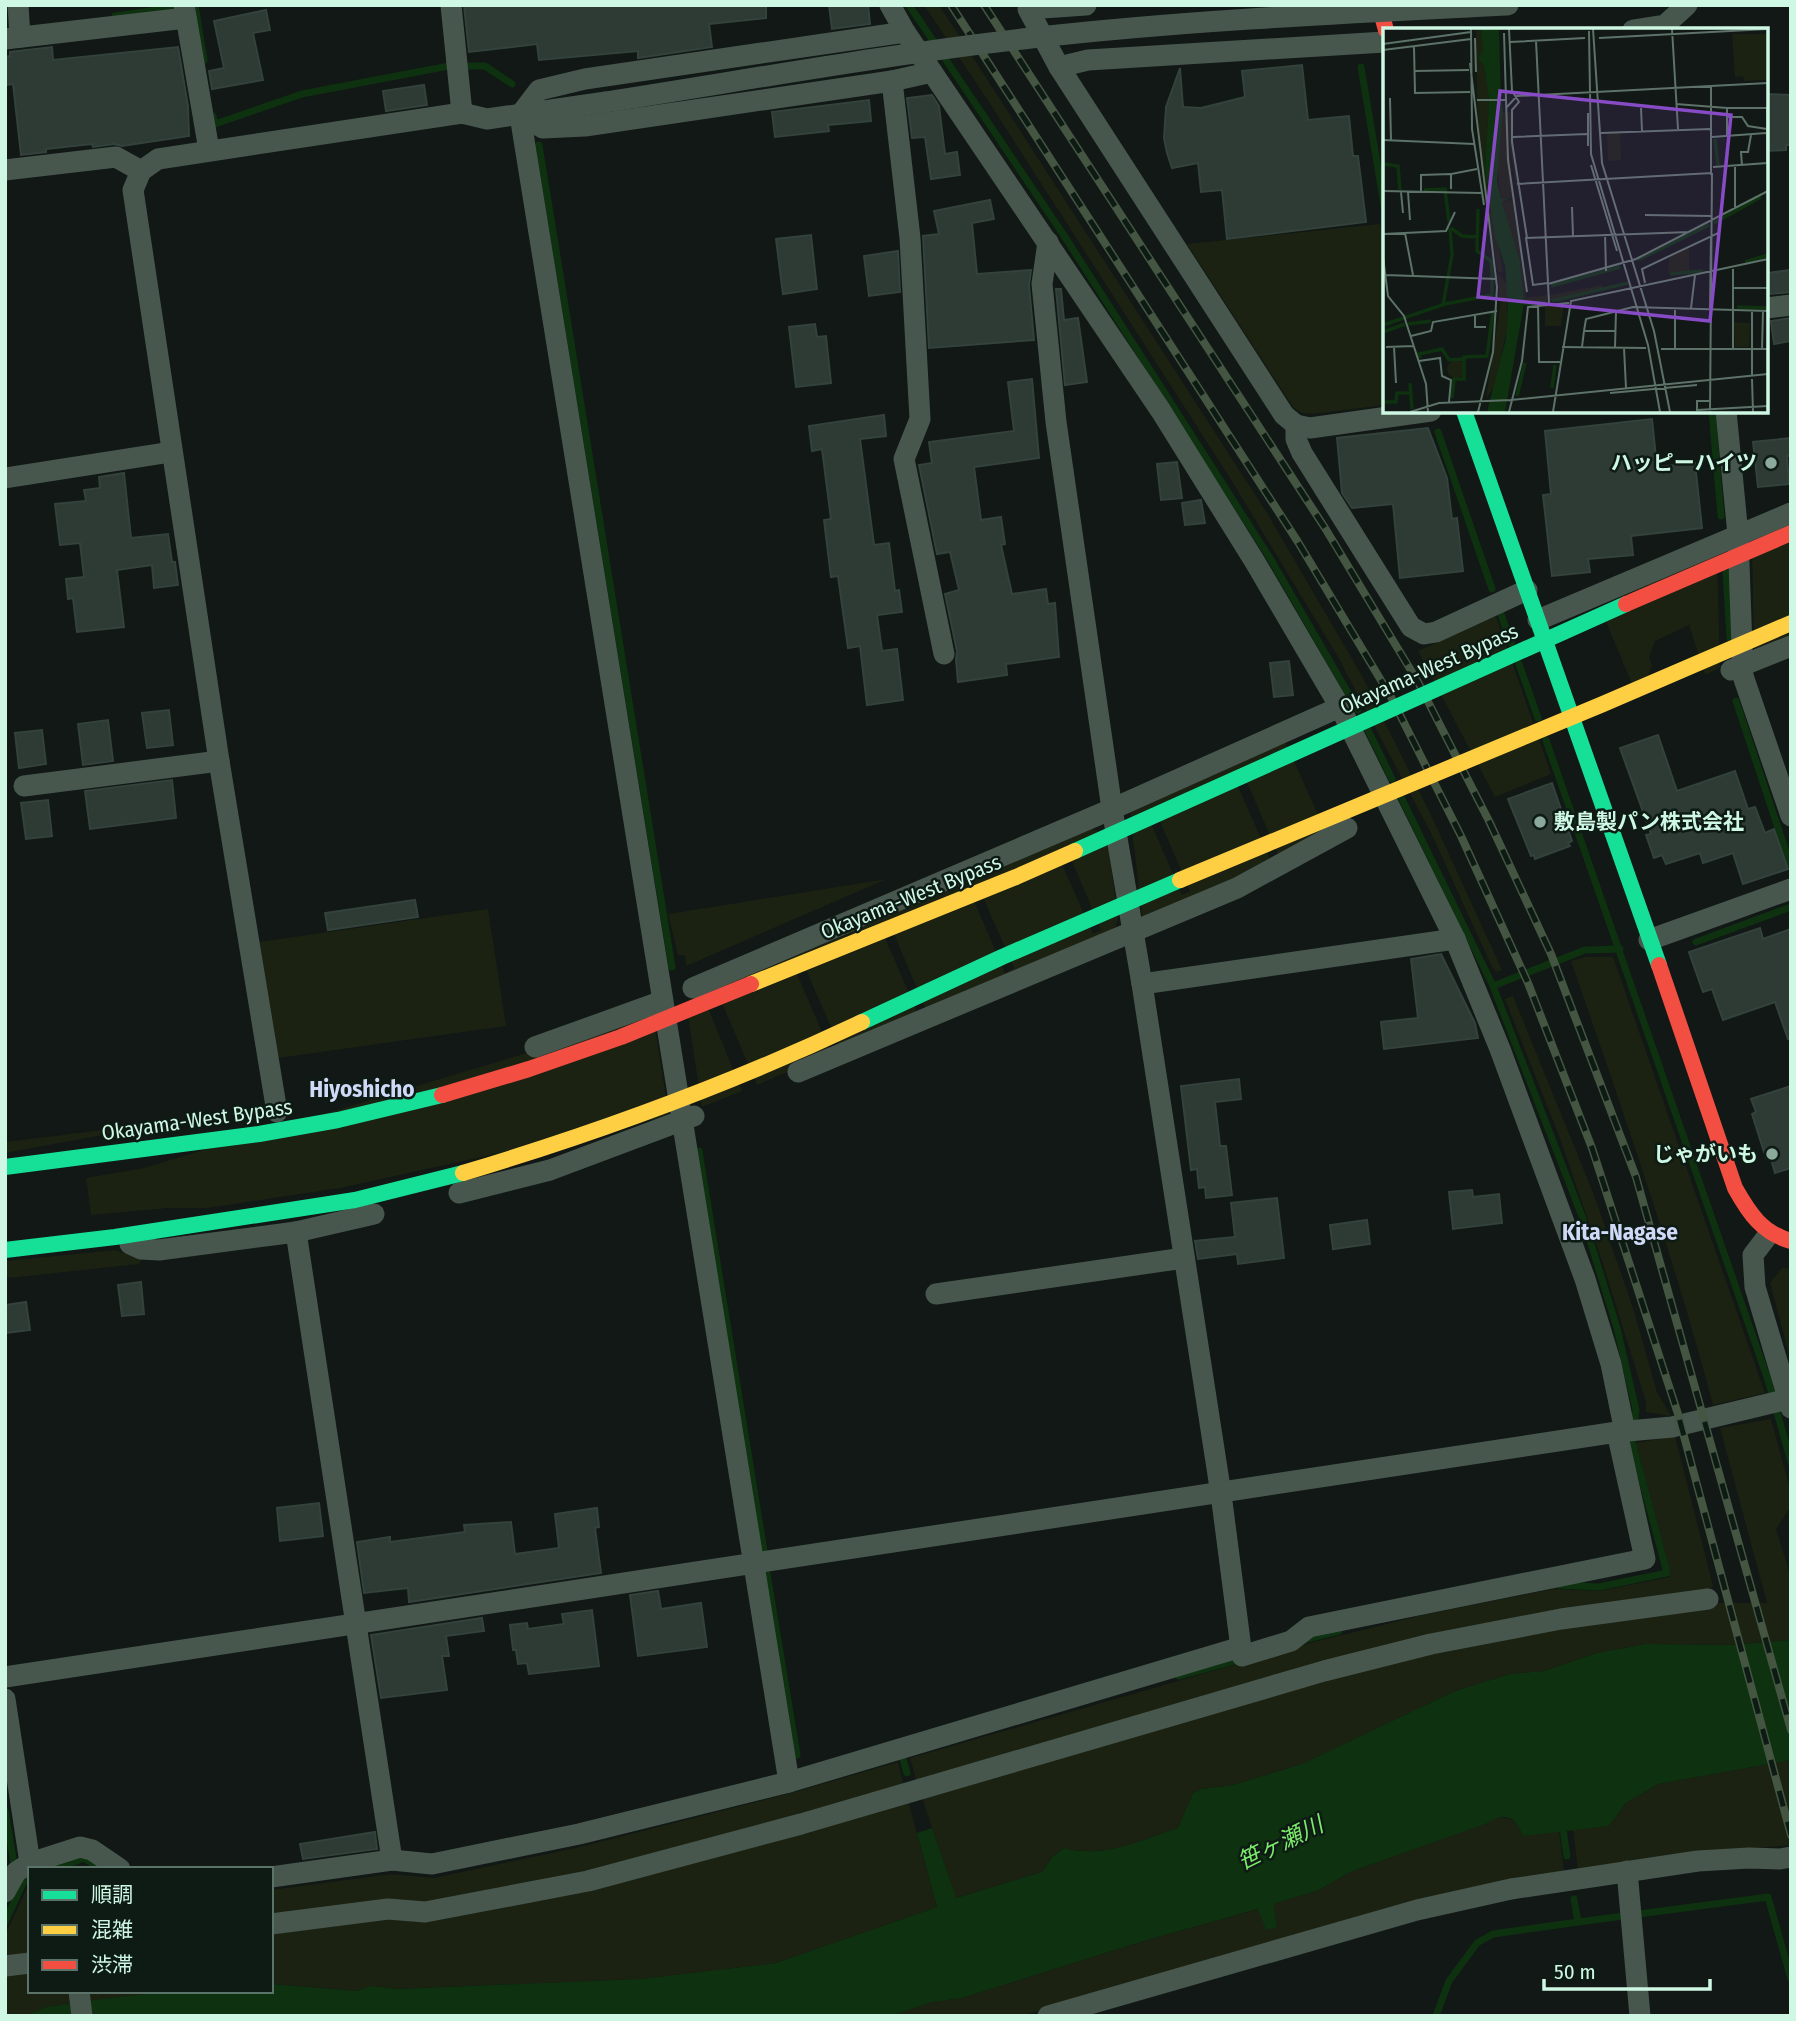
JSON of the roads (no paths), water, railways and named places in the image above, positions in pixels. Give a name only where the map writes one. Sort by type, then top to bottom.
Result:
[{"type":"main road","points":[[1379,5],[1385,28]]},
{"type":"main road","points":[[1465,413],[1579,734],[1735,1188],[1751,1217],[1769,1234],[1791,1241]]},
{"type":"main road","name":"Okayama-West Bypass","points":[[5,1167],[259,1134],[338,1120],[442,1095],[621,1037],[1016,877],[1538,643],[1791,533]]},
{"type":"main road","points":[[5,1250],[115,1237],[355,1200],[463,1173],[648,1114],[744,1076],[1037,941],[1612,703],[1791,623]]},
{"type":"street","points":[[18,5],[13,38],[185,12],[209,150]]},
{"type":"street","points":[[451,5],[463,113]]},
{"type":"street","points":[[890,5],[905,32],[1048,242],[1161,411],[1219,504],[1340,708],[1455,939],[1505,1062],[1586,1279],[1628,1431],[1645,1559],[1309,1627],[1292,1641],[1242,1656],[1220,1493],[1142,984],[1112,808],[1056,422],[1042,284],[1048,242]]},
{"type":"street","points":[[1086,5],[1028,9],[1059,67],[1284,415],[1296,425],[1310,428],[1417,413]]},
{"type":"street","points":[[277,1112],[219,761],[133,190],[141,171],[158,159],[209,150],[463,113],[487,119],[520,115],[895,56],[1042,37],[1218,20],[1508,5]]},
{"type":"street","points":[[1646,28],[1665,25],[1688,5]]},
{"type":"street","points":[[1688,5],[1689,28]]},
{"type":"street","points":[[789,1783],[520,115],[539,90],[585,79],[905,32]]},
{"type":"street","points":[[1059,67],[1088,60],[1383,42]]},
{"type":"street","points":[[520,115],[543,128],[585,125],[892,81],[932,72]]},
{"type":"street","points":[[892,81],[909,238],[920,419],[904,459],[944,654]]},
{"type":"street","points":[[5,170],[116,157],[141,171]]},
{"type":"street","points":[[1768,308],[1791,305]]},
{"type":"street","points":[[1726,413],[1738,535],[1743,676],[1791,816]]},
{"type":"street","points":[[1296,425],[1296,439],[1302,453],[1411,627],[1423,634],[1436,632],[1527,590]]},
{"type":"street","points":[[5,478],[171,452]]},
{"type":"street","points":[[1538,620],[1791,513]]},
{"type":"street","points":[[1579,734],[1791,646]]},
{"type":"street","points":[[64,1160],[166,1131],[334,1102],[437,1078],[522,1052],[663,1000],[1340,708]]},
{"type":"street","points":[[24,786],[219,761]]},
{"type":"street","points":[[115,1237],[141,1249],[159,1251],[296,1232],[550,1170],[683,1121],[1237,888],[1389,806]]},
{"type":"street","points":[[1649,940],[1791,888]]},
{"type":"street","points":[[1142,984],[1455,939]]},
{"type":"street","points":[[296,1232],[392,1860]]},
{"type":"street","points":[[5,1677],[1628,1431],[1672,1427],[1782,1403],[1755,1287],[1753,1255],[1769,1234]]},
{"type":"street","points":[[936,1294],[1184,1258]]},
{"type":"street","points":[[273,1924],[388,1909],[425,1912],[588,1881],[801,1824],[1364,1661],[1432,1644],[1561,1619],[1708,1599]]},
{"type":"street","points":[[273,1877],[392,1860],[432,1864],[579,1834],[789,1783],[1241,1647]]},
{"type":"street","points":[[5,1699],[32,1866],[80,1847],[92,1850],[117,1867]]},
{"type":"street","points":[[1048,2016],[1417,1910],[1511,1889],[1698,1861],[1749,1858],[1780,1860],[1791,1857]]},
{"type":"street","points":[[5,1892],[16,1872],[28,1868]]},
{"type":"street","points":[[1627,1871],[1640,2016]]},
{"type":"street","points":[[5,1966],[28,1963]]},
{"type":"street","points":[[79,1993],[82,2016]]},
{"type":"street","points":[[1093,2016],[1118,1997]]},
{"type":"water","name":"笹ヶ瀬川","points":[[1791,1640],[1791,1760],[1658,1784],[1626,1803],[1609,1826],[1523,1836],[1512,1819],[1498,1818],[1350,1872],[1319,1890],[1273,1904],[1277,1927],[1266,1930],[1258,1909],[1147,1940],[962,1998],[932,2002],[890,2016],[87,2016],[85,2001],[155,1993],[273,1993],[273,1984],[357,1991],[371,1986],[398,1989],[640,1979],[776,1963],[937,1907],[917,1833],[932,1828],[956,1898],[1042,1872],[1053,1856],[1064,1848],[1079,1851],[1107,1850],[1178,1828],[1193,1793],[1202,1789],[1233,1785],[1302,1764],[1455,1691],[1510,1674],[1544,1671],[1597,1653],[1646,1644],[1730,1645]]},
{"type":"water","points":[[76,2003],[77,2016],[26,2016],[46,2007]]},
{"type":"waterway","points":[[195,5],[204,60]]},
{"type":"waterway","points":[[909,5],[1065,237],[1270,558],[1358,710]]},
{"type":"waterway","points":[[115,16],[171,8]]},
{"type":"waterway","points":[[213,116],[215,124],[302,94],[449,66]]},
{"type":"waterway","points":[[465,66],[485,66],[512,84]]},
{"type":"waterway","points":[[1361,67],[1383,199]]},
{"type":"waterway","points":[[539,145],[672,967]]},
{"type":"waterway","points":[[1712,413],[1721,516]]},
{"type":"waterway","points":[[1438,432],[1492,589]]},
{"type":"waterway","points":[[1726,573],[1730,638]]},
{"type":"waterway","points":[[1501,614],[1511,643]]},
{"type":"waterway","points":[[1519,664],[1538,718]]},
{"type":"waterway","points":[[1736,701],[1790,864]]},
{"type":"waterway","points":[[1368,730],[1392,779]]},
{"type":"waterway","points":[[1546,740],[1768,1380],[1791,1462]]},
{"type":"waterway","points":[[1402,799],[1493,986],[1585,1224],[1617,1328],[1636,1410],[1632,1442],[1667,1573],[1599,1587],[1559,1585]]},
{"type":"waterway","points":[[1696,942],[1788,908]]},
{"type":"waterway","points":[[1493,986],[1585,950],[1620,949]]},
{"type":"waterway","points":[[699,1151],[764,1551]]},
{"type":"waterway","points":[[767,1573],[797,1755]]},
{"type":"waterway","points":[[1303,1640],[1339,1631]]},
{"type":"waterway","points":[[1179,1676],[1241,1659]]},
{"type":"waterway","points":[[900,1756],[902,1755],[907,1773]]},
{"type":"waterway","points":[[5,1810],[14,1864]]},
{"type":"waterway","points":[[1562,1822],[1567,1856]]},
{"type":"waterway","points":[[60,1867],[84,1858],[98,1867]]},
{"type":"waterway","points":[[5,1922],[24,1881],[28,1880]]},
{"type":"waterway","points":[[1578,1922],[1768,1897],[1791,1979]]},
{"type":"waterway","points":[[1436,2016],[1449,1981],[1477,1943],[1493,1934],[1578,1922],[1574,1899]]},
{"type":"railway","points":[[951,5],[1298,542],[1391,697],[1461,836],[1528,983],[1592,1148],[1678,1414],[1791,1835]]},
{"type":"railway","points":[[984,5],[1325,528],[1418,682],[1489,821],[1551,954],[1636,1177],[1791,1730]]},
{"type":"place","name":"ハッピーハイツ","points":[[1771,463]]},
{"type":"place","name":"敷島製パン株式会社","points":[[1540,822]]},
{"type":"place","name":"じゃがいも","points":[[1772,1154]]},
{"type":"district","name":"Hiyoshicho","points":[[362,1089]]},
{"type":"district","name":"Kita-Nagase","points":[[1620,1232]]}]
